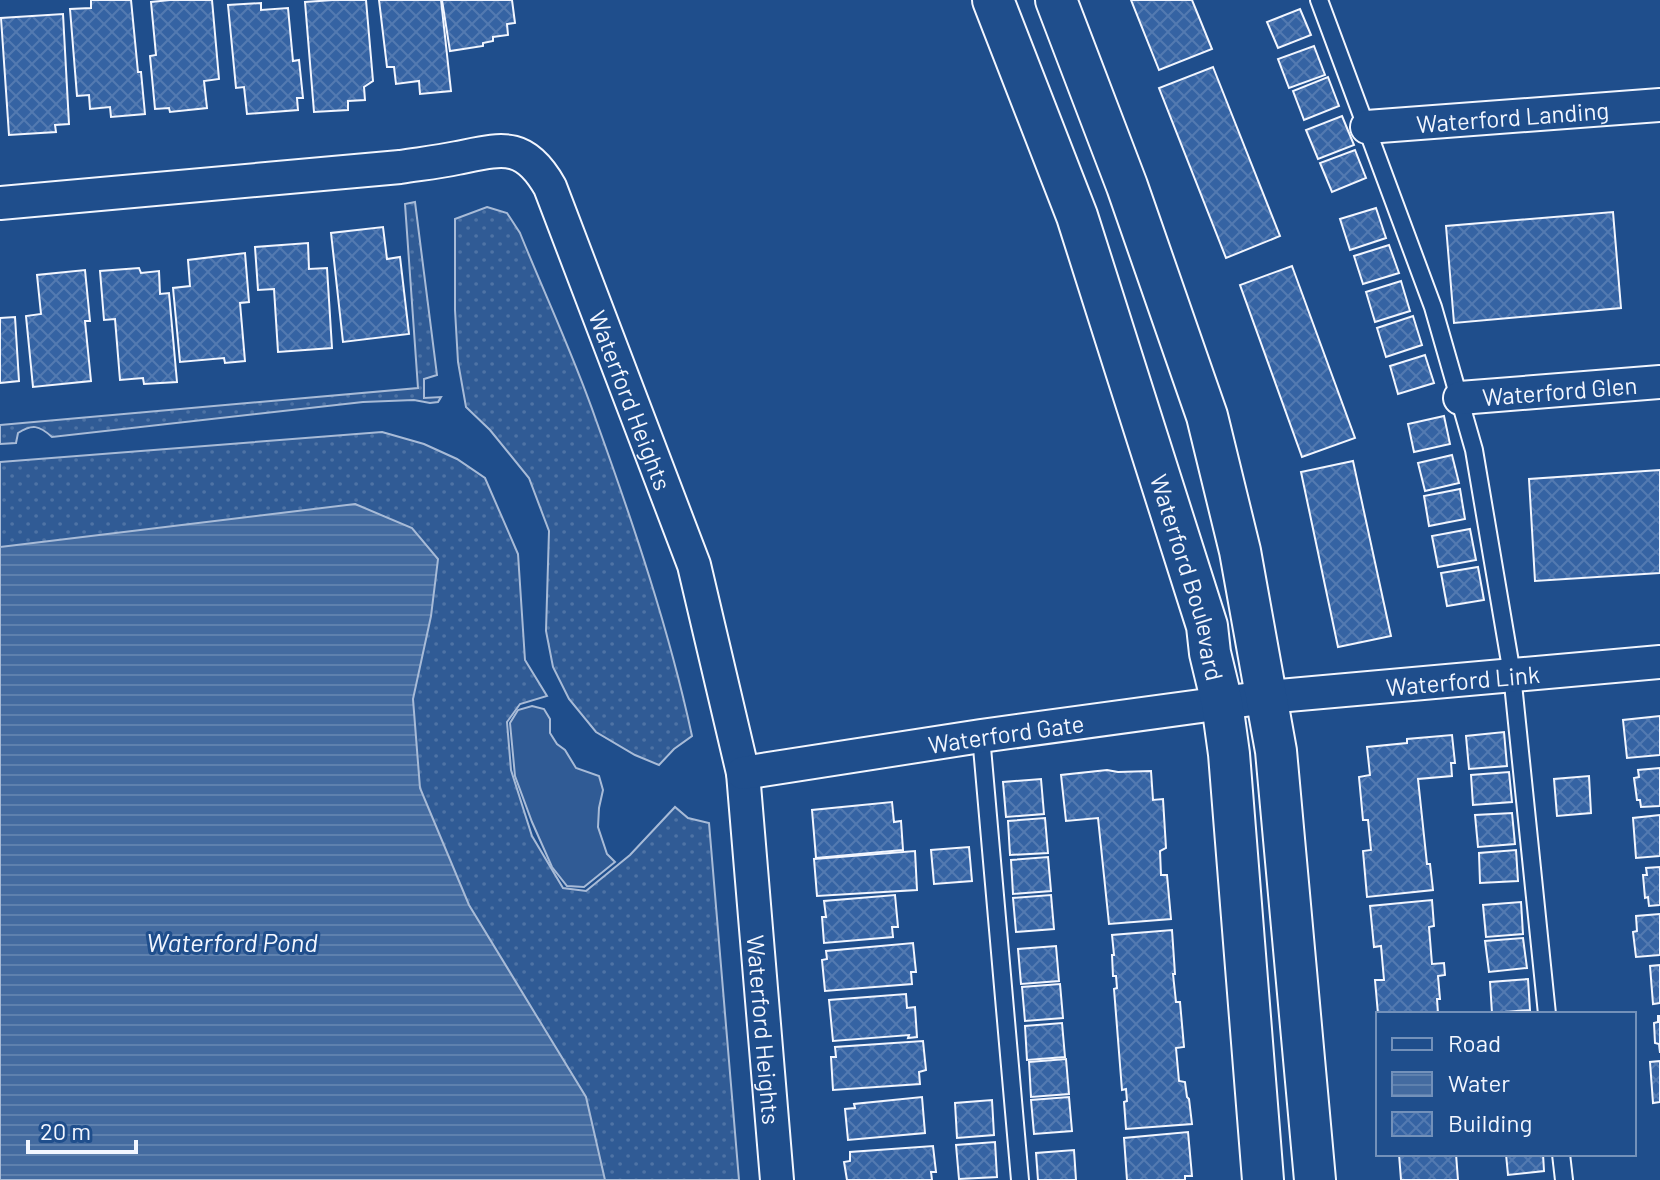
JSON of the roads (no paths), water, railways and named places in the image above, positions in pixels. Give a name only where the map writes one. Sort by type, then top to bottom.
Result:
[{"type":"street","name":"Waterford Boulevard","points":[[993,0],[1077,216],[1207,626],[1229,754],[1263,1180]]},
{"type":"street","name":"Waterford Boulevard","points":[[1056,0],[1127,186],[1207,416],[1240,551],[1276,751],[1315,1180]]},
{"type":"street","name":"Waterford Landing","points":[[1367,127],[1660,105]]},
{"type":"street","name":"Waterford Heights","points":[[0,203],[400,167],[497,150],[514,152],[540,169],[550,187],[694,565],[743,773],[777,1180]]},
{"type":"street","name":"Waterford Glen","points":[[1460,398],[1660,382]]},
{"type":"street","name":"Waterford Link","points":[[1267,697],[1660,662]]},
{"type":"street","name":"Waterford Gate","points":[[743,773],[981,736],[1267,697]]},
{"type":"lane","points":[[1319,0],[1433,307],[1474,450],[1512,674],[1547,1012]]},
{"type":"lane","points":[[981,736],[1020,1180]]},
{"type":"lane","points":[[1561,1156],[1564,1180]]},
{"type":"water","name":"Waterford Pond","points":[[355,504],[412,528],[438,559],[431,616],[413,699],[420,788],[469,905],[586,1097],[605,1180],[0,1180],[0,547]]}]
